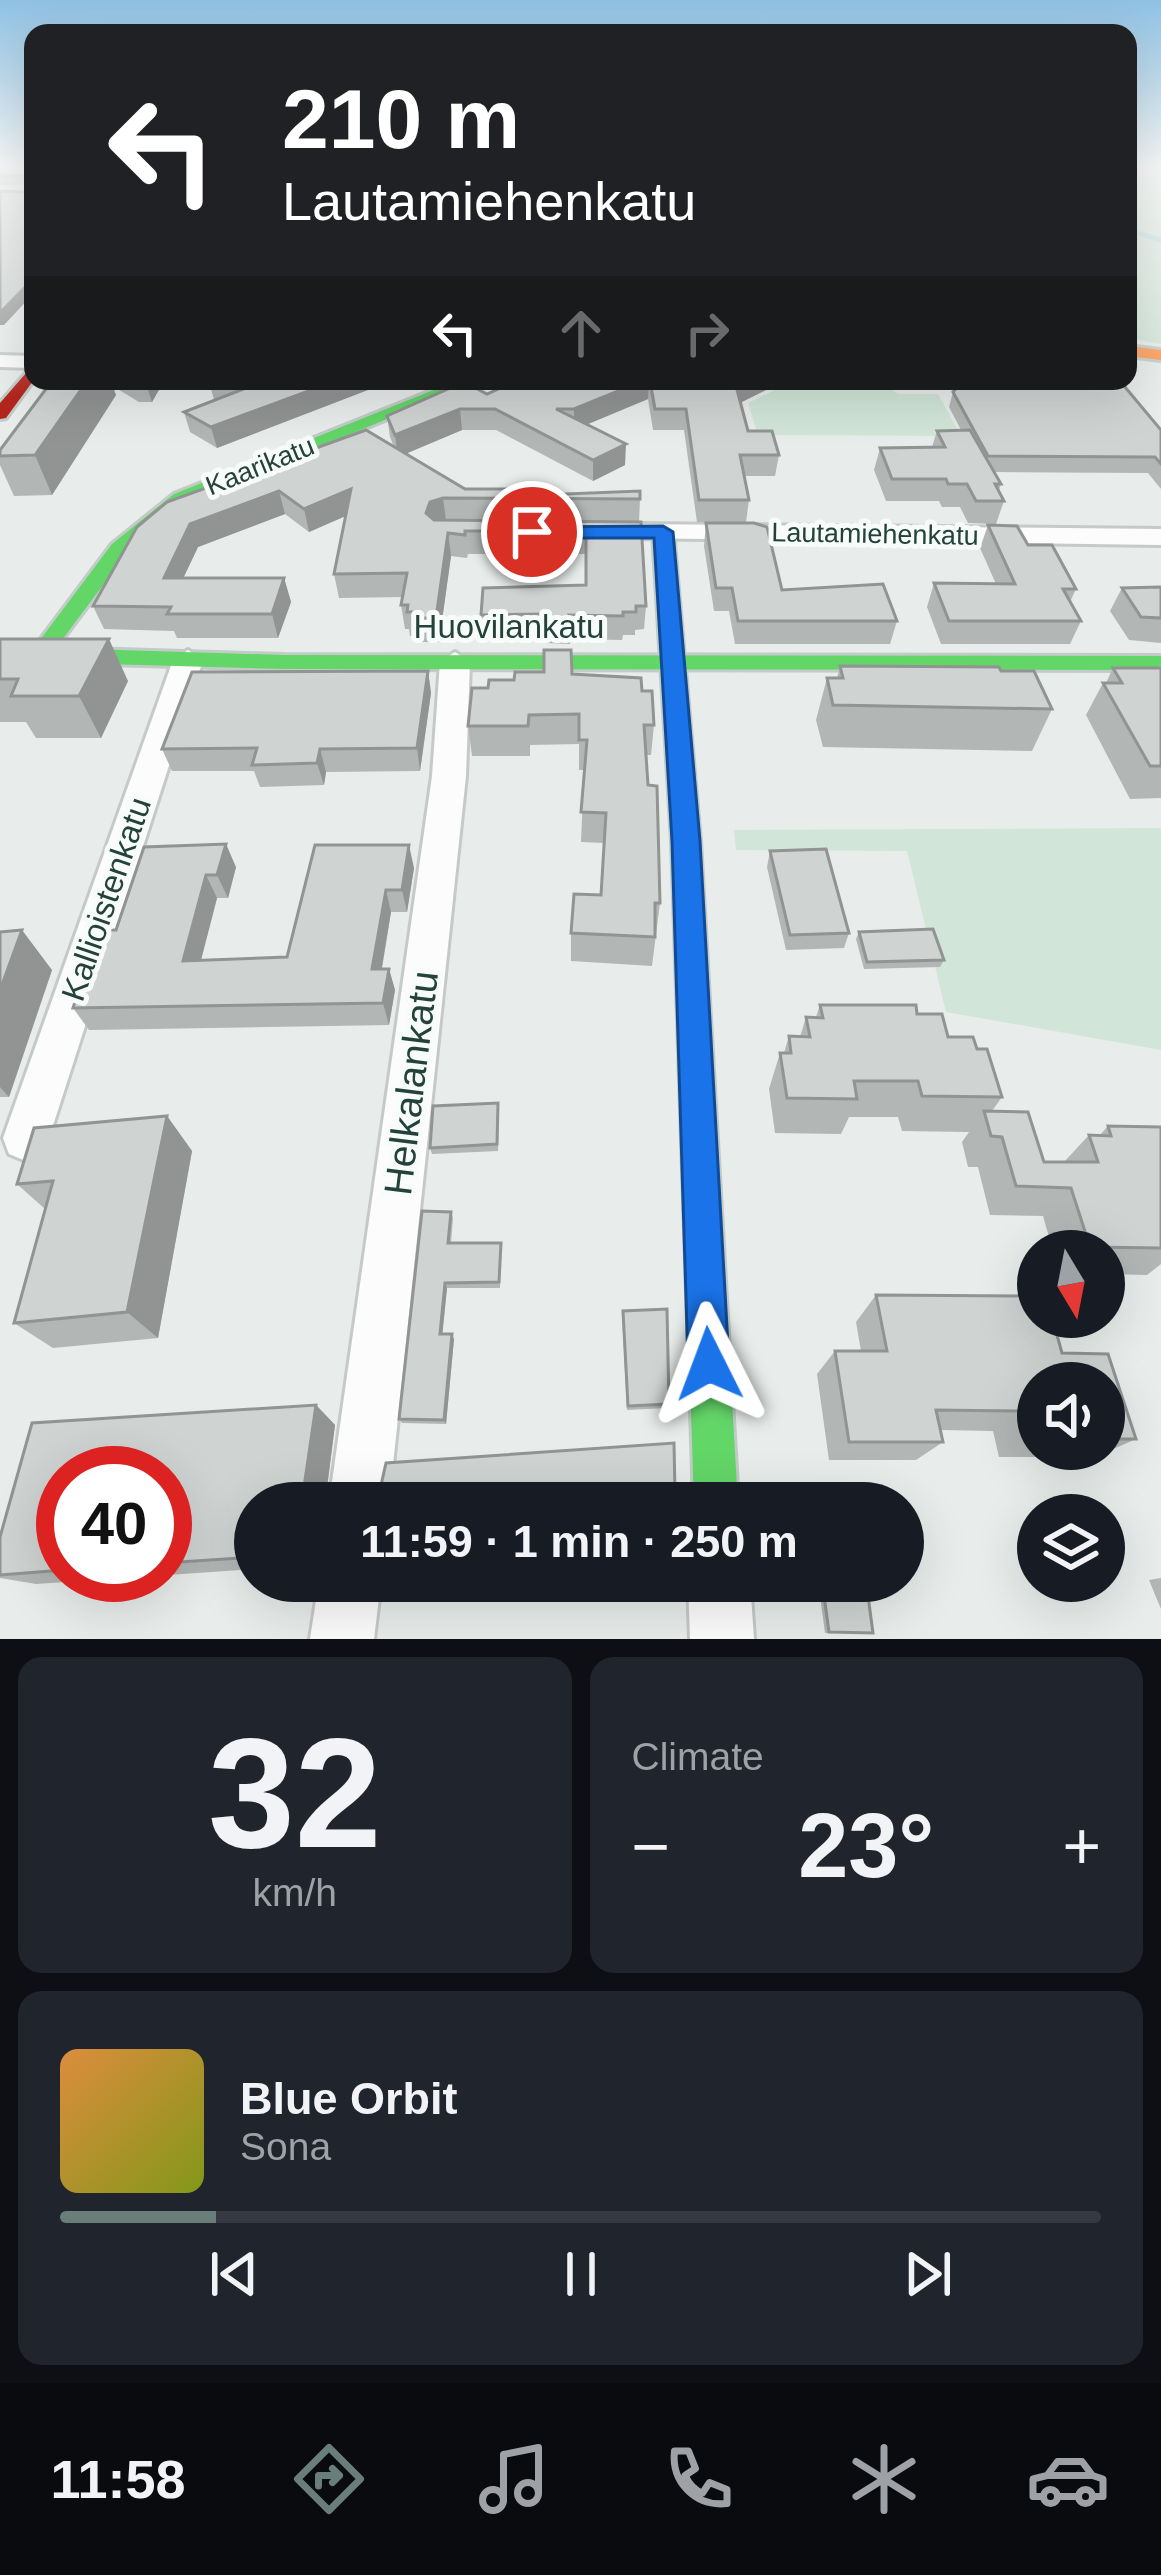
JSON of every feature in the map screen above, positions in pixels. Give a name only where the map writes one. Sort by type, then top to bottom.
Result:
[{"type":"street","points":[[0,414],[24,379]]},
{"type":"street","points":[[35,414],[52,390]]},
{"type":"street","name":"Kaarikatu","points":[[41,655],[91,577],[140,521],[181,498],[448,390]]},
{"type":"street","name":"Lautamiehenkatu","points":[[609,532],[1161,537]]},
{"type":"street","points":[[663,532],[674,663],[715,1482]]},
{"type":"street","name":"Huovilankatu","points":[[0,654],[188,660],[1161,663]]},
{"type":"street","name":"Kallioistenkatu","points":[[26,1138],[188,660]]},
{"type":"street","name":"Helkalankatu","points":[[362,1482],[449,776],[455,662]]},
{"type":"street","points":[[342,1639],[347,1602]]},
{"type":"street","points":[[720,1602],[722,1639]]},
{"type":"green space","points":[[1137,243],[1161,243],[1161,344],[1137,340]]},
{"type":"green space","points":[[775,390],[938,394],[961,436],[758,435],[748,403]]},
{"type":"green space","points":[[1161,828],[1161,1050],[946,1012],[907,851],[736,850],[734,830]]},
{"type":"building","points":[[0,243],[24,243],[24,288],[0,313]]},
{"type":"building","points":[[45,390],[81,390],[35,455],[0,456]]},
{"type":"building","points":[[241,390],[312,390],[211,427],[184,412]]},
{"type":"building","points":[[446,390],[487,394],[496,390],[621,390],[574,409],[556,409],[626,444],[593,460],[495,409],[460,409],[395,435],[387,416]]},
{"type":"building","points":[[652,390],[737,390],[748,431],[772,431],[779,455],[740,455],[749,500],[699,500],[686,409],[655,409]]},
{"type":"building","points":[[1128,390],[1161,430],[1161,464],[1155,457],[988,456],[953,392]]},
{"type":"building","points":[[366,430],[465,489],[528,489],[515,496],[640,491],[640,499],[443,498],[430,502],[426,513],[434,520],[641,522],[646,606],[636,606],[636,612],[623,612],[623,616],[569,615],[570,620],[544,620],[543,614],[481,615],[483,588],[586,585],[586,531],[465,531],[465,535],[448,533],[436,618],[418,618],[417,612],[407,612],[408,605],[401,605],[407,573],[334,574],[351,489],[304,509],[279,491],[190,524],[164,578],[284,578],[272,614],[167,614],[171,607],[93,606],[137,527],[167,502]]},
{"type":"building","points":[[970,430],[1001,484],[995,484],[1004,501],[976,501],[967,484],[948,484],[946,479],[892,479],[880,448],[945,447],[937,431]]},
{"type":"building","points":[[706,523],[767,527],[782,590],[883,584],[897,621],[738,621],[732,588],[716,588]]},
{"type":"building","points":[[988,525],[1017,526],[1028,545],[1052,545],[1076,589],[1063,589],[1081,621],[949,621],[934,583],[1015,584]]},
{"type":"building","points":[[1161,587],[1161,618],[1141,617],[1122,588]]},
{"type":"building","points":[[0,639],[109,639],[79,696],[11,696],[18,679],[0,679]]},
{"type":"building","points":[[544,650],[571,650],[572,674],[641,678],[642,691],[652,691],[654,725],[644,725],[648,785],[657,786],[660,903],[655,903],[655,937],[571,933],[574,894],[601,895],[606,813],[581,812],[587,740],[579,740],[579,714],[529,715],[528,726],[468,726],[472,688],[488,688],[489,680],[514,680],[515,672],[544,672]]},
{"type":"building","points":[[840,666],[1034,671],[1052,709],[833,705],[827,678],[843,678]]},
{"type":"building","points":[[1113,668],[1161,668],[1161,766],[1150,766],[1103,683],[1122,683]]},
{"type":"building","points":[[428,671],[417,748],[320,749],[317,763],[252,765],[257,748],[162,749],[192,672]]},
{"type":"building","points":[[226,844],[217,875],[206,875],[183,961],[287,957],[315,845],[409,845],[402,890],[386,890],[372,969],[389,969],[383,1003],[73,1008],[84,974],[93,974],[108,930],[116,930],[144,847]]},
{"type":"building","points":[[826,849],[849,933],[790,935],[770,851]]},
{"type":"building","points":[[933,929],[944,960],[867,962],[859,932]]},
{"type":"building","points":[[22,930],[0,990],[0,932]]},
{"type":"building","points":[[820,1005],[916,1005],[917,1014],[942,1014],[948,1037],[973,1037],[977,1049],[987,1049],[1002,1097],[922,1096],[918,1081],[854,1081],[857,1099],[787,1098],[780,1053],[791,1053],[789,1036],[810,1037],[806,1017],[823,1018]]},
{"type":"building","points":[[498,1103],[497,1144],[430,1148],[433,1106]]},
{"type":"building","points":[[984,1111],[1028,1112],[1044,1162],[1098,1162],[1089,1135],[1111,1136],[1108,1126],[1161,1127],[1161,1248],[1125,1247],[1125,1230],[1085,1230],[1071,1188],[1016,1186],[1002,1137],[991,1136]]},
{"type":"building","points":[[167,1116],[127,1312],[14,1323],[53,1181],[17,1184],[34,1128]]},
{"type":"building","points":[[422,1211],[451,1212],[448,1243],[501,1243],[499,1282],[445,1283],[440,1334],[452,1334],[444,1420],[399,1419]]},
{"type":"building","points":[[876,1295],[1017,1296],[1017,1338],[1058,1338],[1062,1353],[1108,1354],[1111,1362],[1017,1362],[1017,1411],[936,1410],[943,1442],[849,1442],[835,1351],[887,1351]]},
{"type":"building","points":[[667,1309],[669,1404],[628,1406],[623,1311]]},
{"type":"building","points":[[316,1405],[305,1482],[234,1482],[234,1558],[192,1561],[192,1446],[36,1446],[36,1572],[0,1575],[0,1537],[32,1423]]},
{"type":"building","points":[[1125,1406],[1136,1439],[1125,1439]]},
{"type":"building","points":[[674,1443],[675,1482],[382,1482],[386,1463]]},
{"type":"building","points":[[825,1602],[869,1602],[873,1633],[829,1632]]},
{"type":"traffic: fast","points":[[41,654],[119,549],[181,498],[448,390]]},
{"type":"traffic: fast","points":[[0,654],[284,662],[1161,663]]},
{"type":"traffic: fast","points":[[709,1351],[715,1482]]},
{"type":"traffic: slow","points":[[1137,352],[1161,355]]},
{"type":"traffic: jam","points":[[0,414],[24,382]]},
{"type":"traffic: jam","points":[[663,532],[686,841],[709,1351]]},
{"type":"route","points":[[532,532],[663,532],[686,841],[709,1364]]}]
